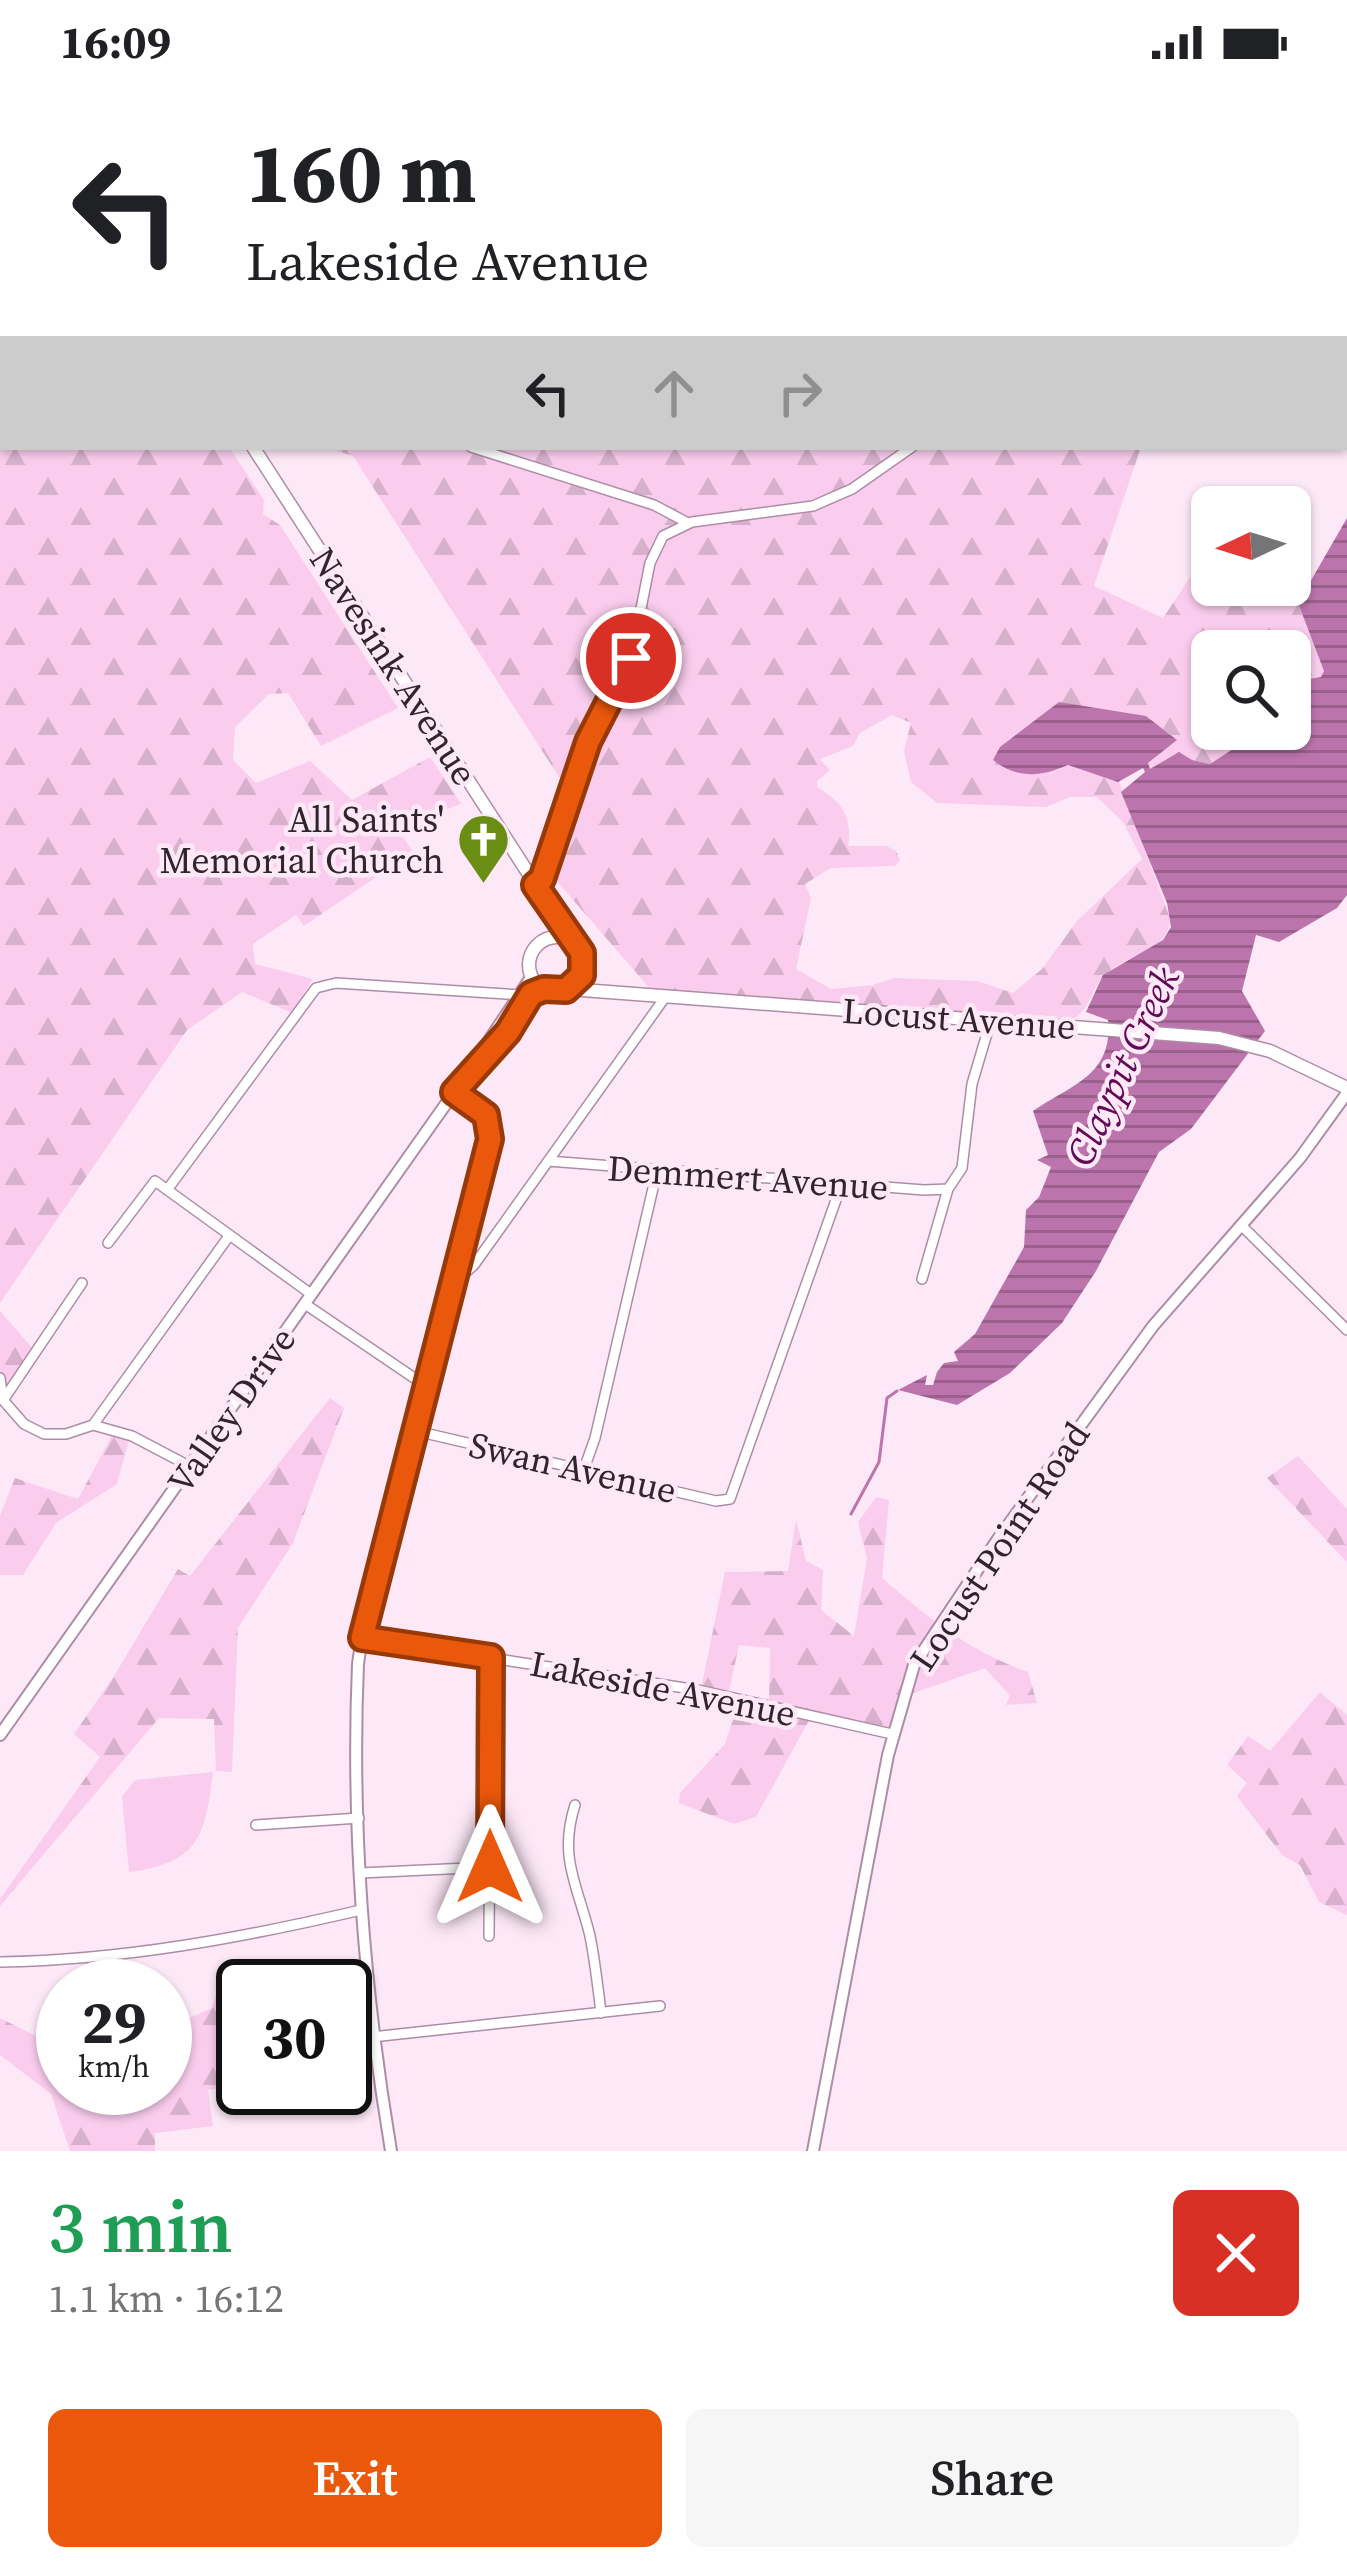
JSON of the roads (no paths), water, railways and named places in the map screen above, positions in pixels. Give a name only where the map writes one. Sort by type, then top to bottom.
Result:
[{"type":"main road","name":"Navesink Avenue","points":[[255,450],[572,941]]},
{"type":"main road","name":"Navesink Avenue","points":[[535,885],[554,925],[549,938]]},
{"type":"main road","points":[[584,960],[582,975],[569,989],[544,989],[532,976],[531,953],[549,938],[572,941],[597,979],[632,994]]},
{"type":"main road","name":"Locust Avenue","points":[[569,989],[1212,1037],[1257,1046],[1347,1090]]},
{"type":"street","points":[[481,450],[654,505],[688,523]]},
{"type":"street","points":[[535,885],[542,879],[588,742],[631,658],[653,551],[663,536],[688,523],[813,506],[852,489],[908,450]]},
{"type":"street","name":"Valley Drive","points":[[0,1735],[532,976]]},
{"type":"street","points":[[167,1190],[316,988],[336,983],[521,995]]},
{"type":"street","name":"Valley Drive","points":[[457,1088],[508,1032],[528,997],[544,989]]},
{"type":"street","points":[[454,1283],[474,1265],[666,996]]},
{"type":"street","points":[[922,1279],[948,1189],[962,1168],[972,1084],[991,1021]]},
{"type":"street","points":[[365,1959],[357,1691],[362,1638],[491,1131],[484,1112],[457,1088]]},
{"type":"street","name":"Locust Point Road","points":[[813,2151],[852,1927],[892,1734],[910,1672],[950,1607],[1153,1326],[1300,1158],[1347,1090]]},
{"type":"street","name":"Demmert Avenue","points":[[548,1161],[948,1189]]},
{"type":"street","points":[[584,1469],[596,1438],[657,1171]]},
{"type":"street","points":[[108,1243],[155,1181],[426,1386]]},
{"type":"street","name":"Swan Avenue","points":[[416,1431],[716,1501],[730,1498],[842,1184]]},
{"type":"street","points":[[1241,1225],[1347,1330]]},
{"type":"street","points":[[93,1425],[229,1236]]},
{"type":"street","points":[[1,1401],[82,1283]]},
{"type":"street","points":[[0,1378],[1,1401],[25,1424],[44,1434],[65,1434],[93,1425],[132,1436],[191,1467]]},
{"type":"street","name":"Lakeside Avenue","points":[[362,1638],[698,1690],[892,1734]]},
{"type":"street","points":[[489,1936],[491,1657]]},
{"type":"street","points":[[575,1805],[566,1831],[567,1856],[589,1933],[602,2013]]},
{"type":"street","points":[[256,1825],[359,1818]]},
{"type":"street","points":[[361,1873],[490,1867]]},
{"type":"street","points":[[0,1962],[169,1948],[361,1910]]},
{"type":"street","points":[[391,2151],[372,2037],[660,2006]]},
{"type":"water","points":[[1347,518],[1347,895],[1337,908],[1279,942],[1256,935],[1242,991],[1265,1031],[1191,1129],[1159,1152],[1096,1271],[1062,1323],[1010,1373],[957,1405],[898,1390],[927,1375],[925,1385],[933,1385],[944,1363],[958,1361],[954,1352],[975,1334],[1024,1247],[1026,1210],[1039,1197],[1051,1167],[1037,1160],[1048,1155],[1033,1111],[1076,1085],[1104,1054],[1108,1020],[1086,1012],[1103,975],[1163,940],[1171,927],[1167,903],[1121,792],[1145,772],[1143,768],[1118,782],[1068,765],[1039,774],[1020,773],[993,760],[1000,747],[1059,702],[1146,716],[1177,740],[1148,763],[1150,769],[1179,752],[1210,764],[1231,750],[1311,750],[1311,679],[1321,677],[1324,671],[1299,606],[1311,606],[1311,580]]},
{"type":"waterway","name":"Claypit Creek","points":[[851,1514],[879,1462],[887,1398],[897,1391]]},
{"type":"place","name":"All Saints' Memorial Church","points":[[483,886]]}]
